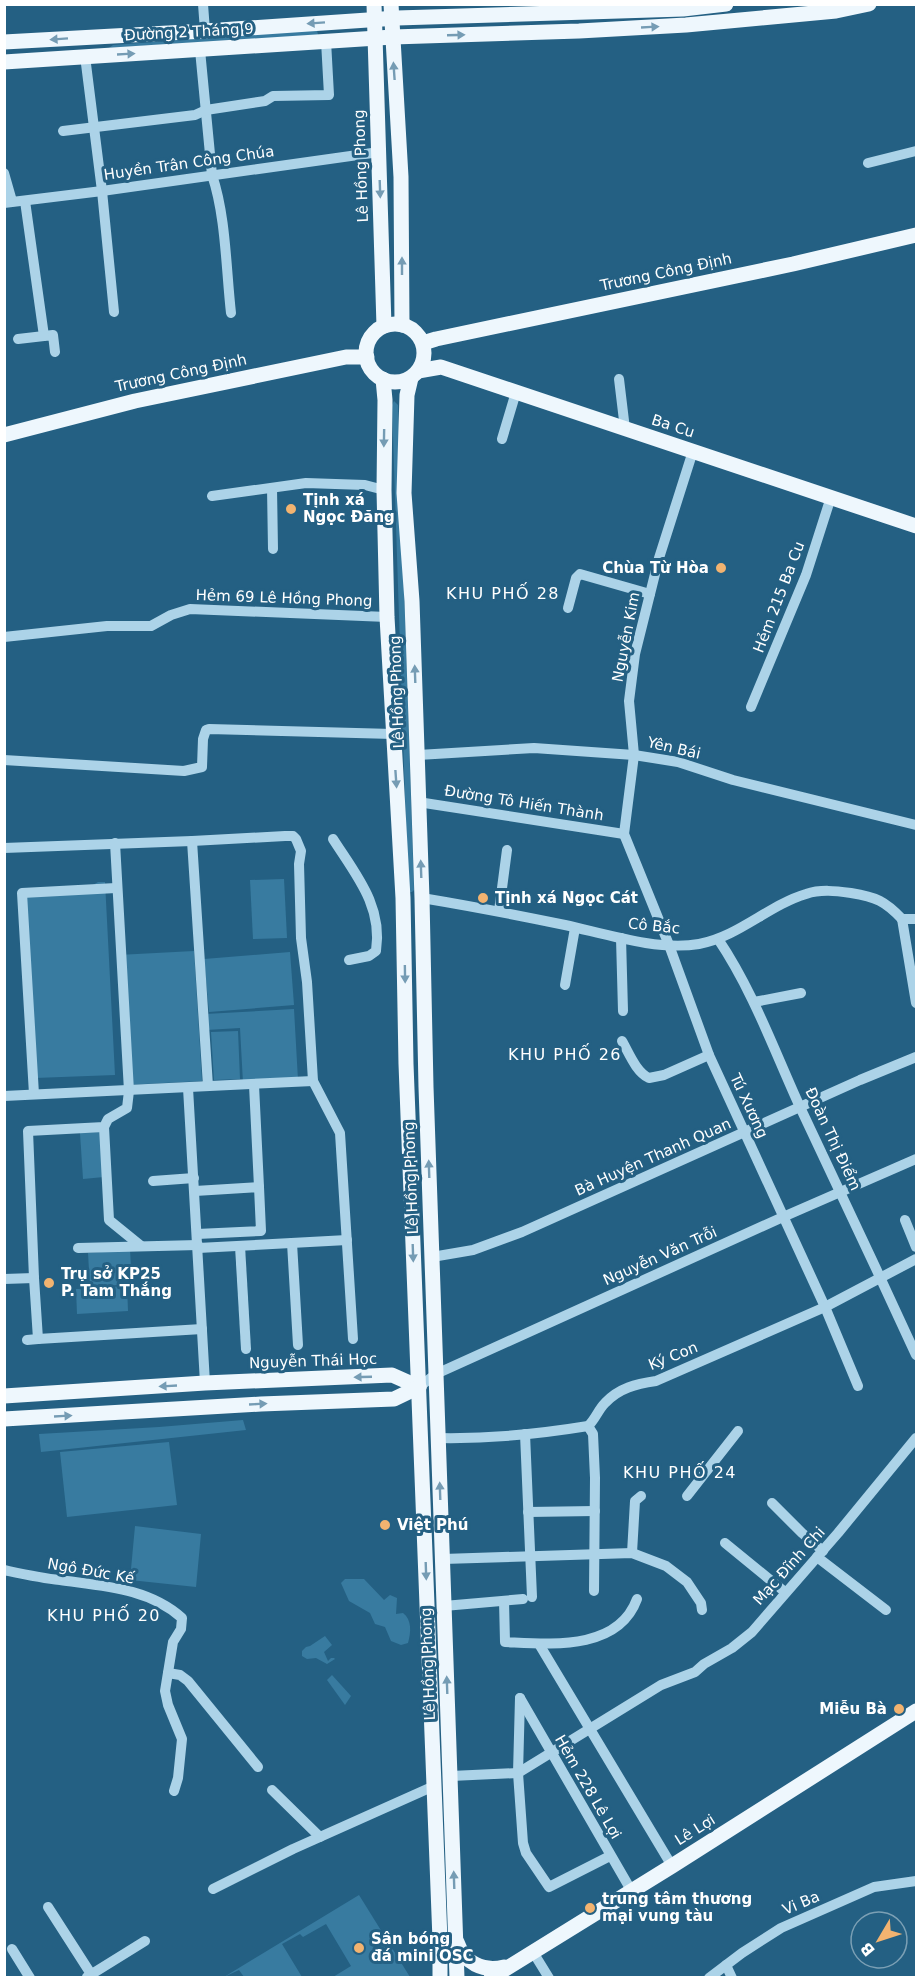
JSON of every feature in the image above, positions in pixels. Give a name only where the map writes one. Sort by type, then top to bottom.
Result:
[{"type":"main road","name":"Đường 2 Tháng 9","points":[[4,62],[393,37],[686,25],[869,4]]},
{"type":"main road","name":"Đường 2 Tháng 9","points":[[4,42],[205,31],[392,11],[577,12],[683,9],[720,5]]},
{"type":"main road","points":[[392,11],[401,177],[402,324]]},
{"type":"main road","name":"Lê Hồng Phong","points":[[375,12],[384,326]]},
{"type":"main road","points":[[577,12],[579,31]]},
{"type":"main road","points":[[84,37],[85,56]]},
{"type":"main road","name":"Trương Công Định","points":[[423,343],[793,264],[916,235]]},
{"type":"main road","points":[[402,324],[411,328],[418,335],[425,353],[423,362],[415,374],[402,381],[393,382],[383,379],[369,366],[366,357],[367,347],[376,331],[384,326],[402,324]]},
{"type":"main road","name":"Trương Công Định","points":[[4,435],[161,395],[346,357],[366,357]]},
{"type":"main road","name":"Ba Cu","points":[[415,374],[441,367],[916,526]]},
{"type":"main road","name":"Lê Hồng Phong","points":[[415,374],[407,395],[404,494],[412,601],[426,1087],[457,1977]]},
{"type":"main road","name":"Lê Hồng Phong","points":[[383,379],[387,617],[403,898],[406,1064],[440,1977]]},
{"type":"main road","points":[[403,898],[422,898]]},
{"type":"main road","name":"Nguyễn Thái Học","points":[[4,1395],[392,1375],[419,1387]]},
{"type":"main road","points":[[205,1383],[207,1407]]},
{"type":"main road","points":[[4,1419],[394,1399],[419,1387]]},
{"type":"main road","points":[[420,1413],[437,1413]]},
{"type":"main road","points":[[427,1599],[444,1602]]},
{"type":"main road","name":"Lê Lợi","points":[[491,1977],[672,1866],[916,1711]]},
{"type":"main road","points":[[434,1782],[451,1776]]},
{"type":"main road","points":[[456,1939],[463,1953],[477,1965],[493,1969],[512,1965]]},
{"type":"main road","points":[[440,1959],[457,1960]]},
{"type":"street","points":[[203,4],[205,31]]},
{"type":"street","points":[[63,131],[195,115],[206,110],[265,101],[273,96],[329,96],[326,41]]},
{"type":"street","points":[[200,50],[212,175],[217,189],[221,216],[231,313]]},
{"type":"street","points":[[85,56],[114,312]]},
{"type":"street","points":[[868,163],[916,151]]},
{"type":"street","name":"Huyền Trân Công Chúa","points":[[8,202],[379,152]]},
{"type":"street","points":[[4,173],[8,202]]},
{"type":"street","points":[[25,201],[44,336]]},
{"type":"street","points":[[18,339],[52,335],[55,352]]},
{"type":"street","points":[[619,379],[625,429]]},
{"type":"street","points":[[502,439],[516,392]]},
{"type":"street","name":"Nguyễn Kim","points":[[624,834],[634,755],[629,701],[635,654],[650,594],[693,452]]},
{"type":"street","points":[[212,496],[306,483],[365,485],[384,490]]},
{"type":"street","points":[[272,488],[273,549]]},
{"type":"street","name":"Hẻm 215 Ba Cu","points":[[751,707],[806,575],[831,497]]},
{"type":"street","points":[[568,608],[576,578],[580,574],[650,594]]},
{"type":"street","name":"Hẻm 69 Lê Hồng Phong","points":[[4,637],[107,626],[151,626],[171,615],[190,609],[387,617]]},
{"type":"street","points":[[4,760],[184,771],[202,767],[203,739],[206,730],[209,729],[393,734]]},
{"type":"street","name":"Yên Bái","points":[[417,755],[534,747],[634,755],[678,762],[733,780],[916,825]]},
{"type":"street","name":"Đường Tô Hiến Thành","points":[[418,802],[624,834]]},
{"type":"street","name":"Tú Xương","points":[[624,834],[669,945],[709,1055],[825,1307],[858,1386]]},
{"type":"street","points":[[4,848],[291,836],[298,840],[301,851],[299,864],[301,938],[307,982],[313,1081],[340,1132],[353,1339]]},
{"type":"street","points":[[333,839],[369,896],[374,912],[376,951],[369,956],[349,960]]},
{"type":"street","points":[[192,841],[208,1086]]},
{"type":"street","points":[[115,843],[129,1091],[127,1108],[108,1119],[104,1126],[109,1220],[141,1246]]},
{"type":"street","points":[[499,911],[507,850]]},
{"type":"street","points":[[33,1094],[22,893],[116,888]]},
{"type":"street","name":"Cô Bắc","points":[[422,898],[499,911],[621,938],[669,945],[699,944],[718,939],[807,893],[824,891],[880,899],[902,919]]},
{"type":"street","points":[[916,920],[902,919],[916,1003]]},
{"type":"street","points":[[565,985],[575,928]]},
{"type":"street","points":[[621,938],[623,1011]]},
{"type":"street","name":"Đoàn Thị Điểm","points":[[718,939],[735,963],[754,1002],[916,1355]]},
{"type":"street","points":[[754,1002],[801,993]]},
{"type":"street","points":[[622,1041],[643,1075],[649,1078],[664,1075],[709,1055]]},
{"type":"street","name":"Bà Huyện Thanh Quan","points":[[432,1257],[473,1250],[522,1232],[916,1057]]},
{"type":"street","points":[[4,1096],[313,1081]]},
{"type":"street","points":[[78,1248],[198,1242],[261,1231],[254,1085]]},
{"type":"street","points":[[188,1088],[205,1383]]},
{"type":"street","points":[[104,1126],[28,1131],[34,1278],[33,1340],[202,1329]]},
{"type":"street","name":"Nguyễn Văn Trỗi","points":[[419,1387],[436,1374],[916,1159]]},
{"type":"street","points":[[153,1181],[194,1178]]},
{"type":"street","points":[[195,1191],[259,1187]]},
{"type":"street","points":[[905,1220],[916,1246]]},
{"type":"street","points":[[198,1242],[240,1246],[347,1240]]},
{"type":"street","points":[[292,1244],[298,1345]]},
{"type":"street","points":[[240,1246],[246,1349]]},
{"type":"street","name":"Ký Con","points":[[588,1426],[593,1422],[604,1403],[634,1384],[656,1381],[825,1307],[916,1259]]},
{"type":"street","points":[[4,1279],[34,1278]]},
{"type":"street","points":[[438,1438],[461,1439],[525,1434],[588,1426],[593,1434],[594,1592]]},
{"type":"street","points":[[687,1496],[738,1431]]},
{"type":"street","points":[[444,1602],[504,1601],[528,1598],[531,1556],[525,1434]]},
{"type":"street","name":"Mạc Đĩnh Chi","points":[[518,1773],[590,1731],[661,1685],[694,1672],[732,1648],[752,1632],[916,1438]]},
{"type":"street","points":[[632,1553],[635,1501],[641,1496]]},
{"type":"street","points":[[772,1503],[820,1554],[886,1610]]},
{"type":"street","points":[[528,1512],[595,1511]]},
{"type":"street","points":[[725,1543],[785,1592]]},
{"type":"street","points":[[443,1559],[632,1553],[666,1566],[687,1582],[701,1603],[702,1610]]},
{"type":"street","name":"Ngô Đức Kế","points":[[4,1570],[121,1588],[171,1608],[183,1618],[181,1629],[173,1642],[168,1673]]},
{"type":"street","points":[[504,1601],[506,1642],[539,1644],[589,1639],[609,1631],[628,1618],[637,1599]]},
{"type":"street","points":[[539,1644],[672,1866]]},
{"type":"street","points":[[174,1791],[178,1778],[182,1739],[166,1698],[168,1673],[180,1675],[188,1681],[258,1767]]},
{"type":"street","name":"Hẻm 228 Lê Lợi","points":[[518,1773],[520,1698],[631,1890]]},
{"type":"street","points":[[451,1776],[518,1773],[525,1853],[549,1887],[610,1856]]},
{"type":"street","points":[[213,1889],[434,1782]]},
{"type":"street","points":[[272,1790],[320,1837]]},
{"type":"street","name":"Vi Ba","points":[[709,1977],[781,1928],[874,1887],[916,1881]]},
{"type":"street","points":[[48,1907],[89,1976],[145,1941]]},
{"type":"street","points":[[12,1949],[30,1977]]},
{"type":"street","points":[[533,1952],[549,1977]]},
{"type":"street","points":[[726,1965],[732,1977]]},
{"type":"shaded area","points":[[317,30],[318,35],[109,48],[113,45]]},
{"type":"shaded area","points":[[394,401],[398,405],[414,890],[412,892],[408,887],[392,405]]},
{"type":"shaded area","points":[[284,879],[287,938],[253,939],[250,880]]},
{"type":"shaded area","points":[[105,882],[115,1075],[35,1078],[23,889],[93,885]]},
{"type":"shaded area","points":[[194,951],[202,1081],[125,1085],[118,955]]},
{"type":"shaded area","points":[[290,952],[294,1005],[209,1012],[204,959]]},
{"type":"shaded area","points":[[294,1009],[298,1080],[243,1083],[240,1028],[206,1030],[205,1014]]},
{"type":"shaded area","points":[[238,1031],[240,1079],[214,1080],[211,1032]]},
{"type":"shaded area","points":[[101,1132],[104,1177],[83,1179],[80,1133]]},
{"type":"shaded area","points":[[130,1250],[132,1284],[90,1287],[88,1253]]},
{"type":"shaded area","points":[[127,1286],[128,1311],[77,1314],[76,1289]]},
{"type":"shaded area","points":[[243,1420],[246,1430],[41,1452],[39,1434]]},
{"type":"shaded area","points":[[169,1442],[177,1505],[67,1517],[60,1452]]},
{"type":"shaded area","points":[[135,1526],[201,1534],[196,1587],[130,1580]]},
{"type":"shaded area","points":[[345,1579],[364,1579],[384,1600],[390,1595],[397,1598],[396,1614],[403,1613],[409,1623],[408,1643],[401,1645],[391,1641],[385,1627],[375,1624],[370,1613],[349,1601],[341,1583]]},
{"type":"shaded area","points":[[325,1636],[332,1645],[324,1652],[328,1661],[331,1658],[335,1659],[327,1664],[316,1658],[307,1659],[302,1656],[302,1651],[306,1647]]},
{"type":"shaded area","points":[[332,1675],[351,1696],[345,1705],[327,1680]]},
{"type":"shaded area","points":[[359,1895],[410,1977],[333,1977],[351,1966],[326,1924],[303,1937],[300,1934],[282,1944],[302,1977],[244,1977],[239,1970],[224,1977]]},
{"type":"place","name":"Tịnh xá Ngọc Đăng","points":[[291,509]]},
{"type":"place","name":"Chùa Từ Hòa","points":[[721,568]]},
{"type":"place","name":"Tịnh xá Ngọc Cát","points":[[483,898]]},
{"type":"place","name":"Trụ sở KP25 P. Tam Thắng","points":[[49,1283]]},
{"type":"place","name":"Việt Phú","points":[[385,1525]]},
{"type":"place","name":"Miễu Bà","points":[[899,1709]]},
{"type":"place","name":"trung tâm thương mại vung tàu","points":[[590,1908]]},
{"type":"place","name":"Sân bóng đá mini OSC","points":[[359,1948]]},
{"type":"district","name":"KHU PHỐ 28","points":[[503,593]]},
{"type":"district","name":"KHU PHỐ 26","points":[[565,1054]]},
{"type":"district","name":"KHU PHỐ 24","points":[[680,1472]]},
{"type":"district","name":"KHU PHỐ 20","points":[[104,1615]]}]
